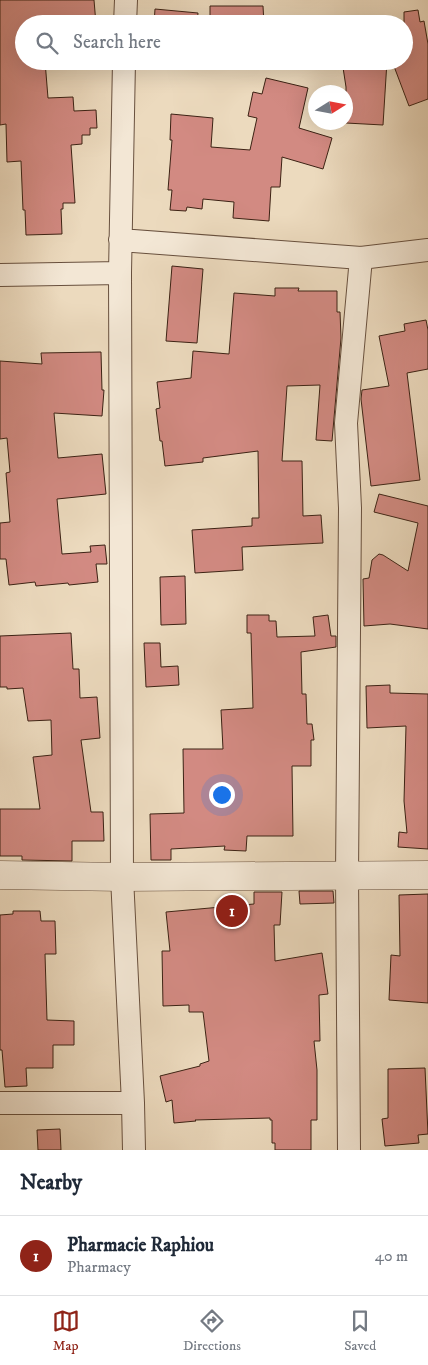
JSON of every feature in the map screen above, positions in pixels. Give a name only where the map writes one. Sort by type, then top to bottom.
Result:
[{"type":"street","points":[[125,15],[126,0]]},
{"type":"street","points":[[124,70],[120,240],[122,877],[134,1150]]},
{"type":"street","points":[[120,240],[362,258],[428,250]]},
{"type":"street","points":[[349,1150],[347,875],[350,508],[346,423],[362,258]]},
{"type":"street","points":[[0,275],[120,273]]},
{"type":"street","points":[[0,874],[122,877],[428,875]]},
{"type":"street","points":[[0,1103],[133,1103]]},
{"type":"building","points":[[0,0],[94,0],[95,15],[15,15],[15,70],[46,70],[48,98],[73,97],[74,111],[96,110],[97,128],[90,128],[90,135],[82,135],[82,144],[71,145],[75,203],[63,203],[63,209],[61,209],[62,234],[26,235],[21,161],[7,162],[6,124],[0,125]]},
{"type":"building","points":[[210,6],[263,6],[264,15],[210,15]]},
{"type":"building","points":[[155,9],[198,13],[198,15],[155,15]]},
{"type":"building","points":[[418,10],[420,22],[424,21],[428,44],[428,99],[409,106],[395,70],[413,70],[413,15],[404,15],[404,12]]},
{"type":"building","points":[[343,70],[386,70],[383,125],[353,123],[353,85],[346,85]]},
{"type":"building","points":[[266,78],[308,88],[299,128],[332,138],[323,169],[282,157],[280,187],[271,187],[269,221],[233,218],[234,202],[203,199],[202,209],[187,207],[186,211],[170,210],[172,190],[168,190],[172,140],[170,140],[171,114],[213,118],[211,147],[250,150],[257,118],[248,116],[253,92],[262,94]]},
{"type":"building","points":[[172,266],[203,269],[197,343],[166,341]]},
{"type":"building","points":[[275,288],[299,288],[298,291],[337,291],[337,312],[340,312],[341,338],[332,441],[316,440],[320,385],[287,386],[282,461],[302,461],[303,516],[321,515],[323,543],[242,547],[243,570],[195,573],[192,530],[252,526],[252,518],[259,518],[258,451],[203,458],[203,462],[165,466],[156,409],[160,408],[157,382],[191,378],[193,351],[229,354],[234,293],[275,296]]},
{"type":"building","points":[[426,320],[428,330],[428,369],[407,373],[420,480],[371,486],[361,399],[362,390],[389,386],[379,336],[405,331],[404,324]]},
{"type":"building","points":[[101,352],[102,390],[104,390],[102,416],[54,413],[58,458],[102,454],[106,494],[57,499],[62,554],[91,552],[90,546],[105,545],[107,564],[96,564],[98,582],[36,586],[35,582],[9,585],[6,559],[0,559],[0,523],[10,522],[6,473],[10,472],[7,438],[0,439],[0,361],[42,364],[41,353]]},
{"type":"building","points":[[379,494],[428,506],[428,629],[390,624],[364,626],[363,579],[369,578],[372,560],[379,554],[383,555],[408,571],[418,523],[374,512]]},
{"type":"building","points":[[185,576],[186,624],[161,625],[160,577]]},
{"type":"building","points":[[247,615],[269,615],[269,621],[276,621],[277,637],[315,636],[313,617],[328,615],[331,636],[336,636],[336,647],[301,652],[302,694],[306,694],[307,724],[312,724],[314,740],[311,740],[311,766],[292,766],[293,836],[247,836],[246,851],[224,850],[225,846],[171,849],[171,860],[151,860],[150,814],[184,813],[183,749],[223,749],[221,710],[253,708],[251,633],[247,633]]},
{"type":"building","points":[[71,633],[73,669],[79,669],[80,698],[97,697],[100,738],[81,740],[91,812],[103,812],[104,841],[72,841],[72,861],[22,860],[22,856],[0,856],[0,809],[40,809],[33,757],[52,755],[51,720],[28,721],[23,688],[7,689],[7,687],[0,687],[0,636]]},
{"type":"building","points":[[144,643],[160,643],[161,667],[178,666],[179,685],[146,687]]},
{"type":"building","points":[[390,685],[390,693],[428,694],[428,849],[398,847],[399,832],[407,833],[404,801],[406,726],[367,728],[366,686]]},
{"type":"building","points":[[299,891],[333,891],[334,903],[300,904]]},
{"type":"building","points":[[254,892],[282,892],[280,925],[274,925],[275,961],[322,953],[328,994],[319,995],[320,1041],[314,1041],[317,1070],[317,1120],[311,1120],[311,1150],[275,1150],[275,1143],[272,1143],[272,1120],[270,1118],[195,1120],[174,1123],[172,1100],[166,1102],[160,1076],[200,1066],[200,1064],[209,1061],[203,1012],[189,1012],[189,1005],[163,1006],[162,951],[170,951],[166,912],[254,904]]},
{"type":"building","points":[[428,894],[428,1003],[389,1000],[391,955],[400,956],[399,895]]},
{"type":"building","points":[[13,911],[40,911],[41,921],[55,921],[56,954],[45,954],[47,1020],[74,1021],[74,1045],[53,1045],[53,1068],[26,1068],[27,1086],[5,1087],[2,1050],[0,1050],[0,915],[13,914]]},
{"type":"building","points":[[425,1068],[428,1134],[418,1135],[419,1143],[385,1146],[382,1119],[388,1118],[388,1069]]},
{"type":"building","points":[[60,1129],[61,1150],[38,1150],[37,1130]]},
{"type":"place","name":"Pharmacie Raphiou","points":[[232,911]]}]
